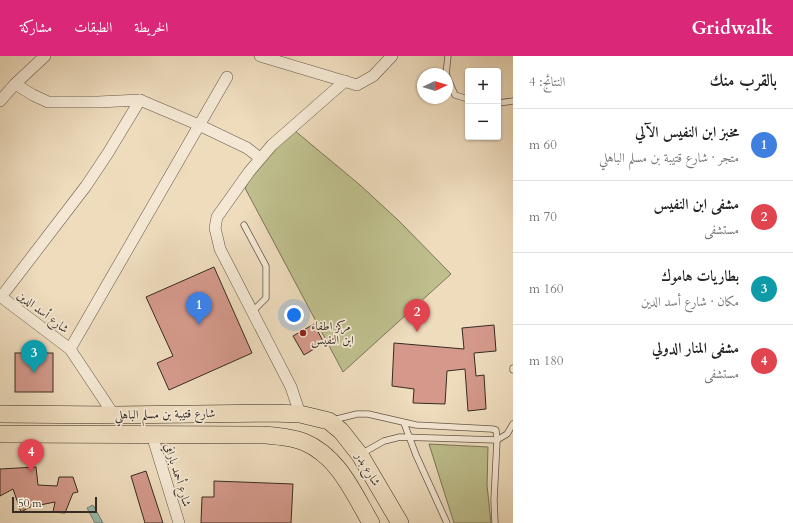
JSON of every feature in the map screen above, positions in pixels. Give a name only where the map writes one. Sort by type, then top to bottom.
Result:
[{"type":"main road","name":"شارع قتيبة بن مسلم الباهلي","points":[[0,414],[114,415],[270,413],[300,414],[329,421]]},
{"type":"main road","points":[[302,441],[309,429],[315,424],[329,421]]},
{"type":"main road","name":"شارع بدر","points":[[329,421],[341,431],[360,455],[400,523]]},
{"type":"main road","name":"شارع قتيبة بن مسلم الباهلي","points":[[0,434],[264,435],[302,441]]},
{"type":"main road","name":"شارع بدر","points":[[302,441],[321,452],[339,468],[371,523]]},
{"type":"main road","points":[[339,468],[345,468],[352,465],[360,455]]},
{"type":"street","points":[[0,101],[15,84],[45,56]]},
{"type":"street","points":[[260,56],[357,85],[373,76],[392,56]]},
{"type":"street","points":[[70,349],[226,77]]},
{"type":"street","points":[[300,414],[291,387],[220,249],[215,228],[218,217],[223,208],[248,172],[260,158],[272,145],[345,81]]},
{"type":"street","points":[[15,84],[48,102],[140,100],[199,124],[247,148],[260,158]]},
{"type":"street","points":[[1,296],[86,186],[140,100]]},
{"type":"street","name":"شارع أسد الدين","points":[[1,296],[70,349],[114,415]]},
{"type":"street","name":"شارع أحمد بارافي","points":[[152,435],[178,523]]},
{"type":"lane","points":[[447,68],[448,56]]},
{"type":"lane","points":[[453,90],[455,95],[465,98]]},
{"type":"lane","points":[[501,103],[513,101]]},
{"type":"lane","points":[[244,225],[266,266],[266,298],[252,312]]},
{"type":"lane","points":[[329,421],[357,414],[368,414],[416,425],[496,430],[497,440],[494,500],[495,523]]},
{"type":"lane","points":[[404,423],[447,523]]},
{"type":"lane","points":[[360,455],[388,439],[400,437],[497,440],[507,434],[513,424]]},
{"type":"green space","points":[[294,130],[360,185],[399,221],[451,274],[343,372],[245,188],[260,162]]},
{"type":"green space","points":[[429,444],[488,447],[487,485],[491,523],[454,523]]},
{"type":"water","points":[[93,505],[103,523],[95,523],[87,508]]},
{"type":"building","points":[[214,267],[252,353],[169,390],[157,363],[173,356],[146,297]]},
{"type":"building","points":[[314,324],[324,343],[304,355],[293,336]]},
{"type":"building","points":[[494,325],[496,351],[474,353],[476,376],[484,375],[486,409],[468,411],[465,369],[447,371],[445,404],[413,403],[414,389],[392,386],[394,343],[464,349],[462,328]]},
{"type":"building","points":[[15,353],[53,353],[53,392],[15,392]]},
{"type":"building","points":[[36,467],[38,485],[57,486],[59,477],[73,477],[78,492],[73,493],[65,513],[53,512],[55,502],[30,507],[21,512],[13,489],[0,496],[0,469]]},
{"type":"building","points":[[146,471],[163,523],[145,523],[131,476]]},
{"type":"building","points":[[214,481],[293,484],[291,523],[201,523],[202,497],[214,497]]},
{"type":"place","name":"مخبز ابن النفيس الآلي","points":[[199,325]]},
{"type":"place","name":"مشفى ابن النفيس","points":[[417,332]]},
{"type":"place","name":"مركز اطفاء ابن النفيس","points":[[303,333]]},
{"type":"place","name":"بطاريات هاموك","points":[[34,373]]},
{"type":"place","name":"مشفى المنار الدولي","points":[[31,472]]}]
